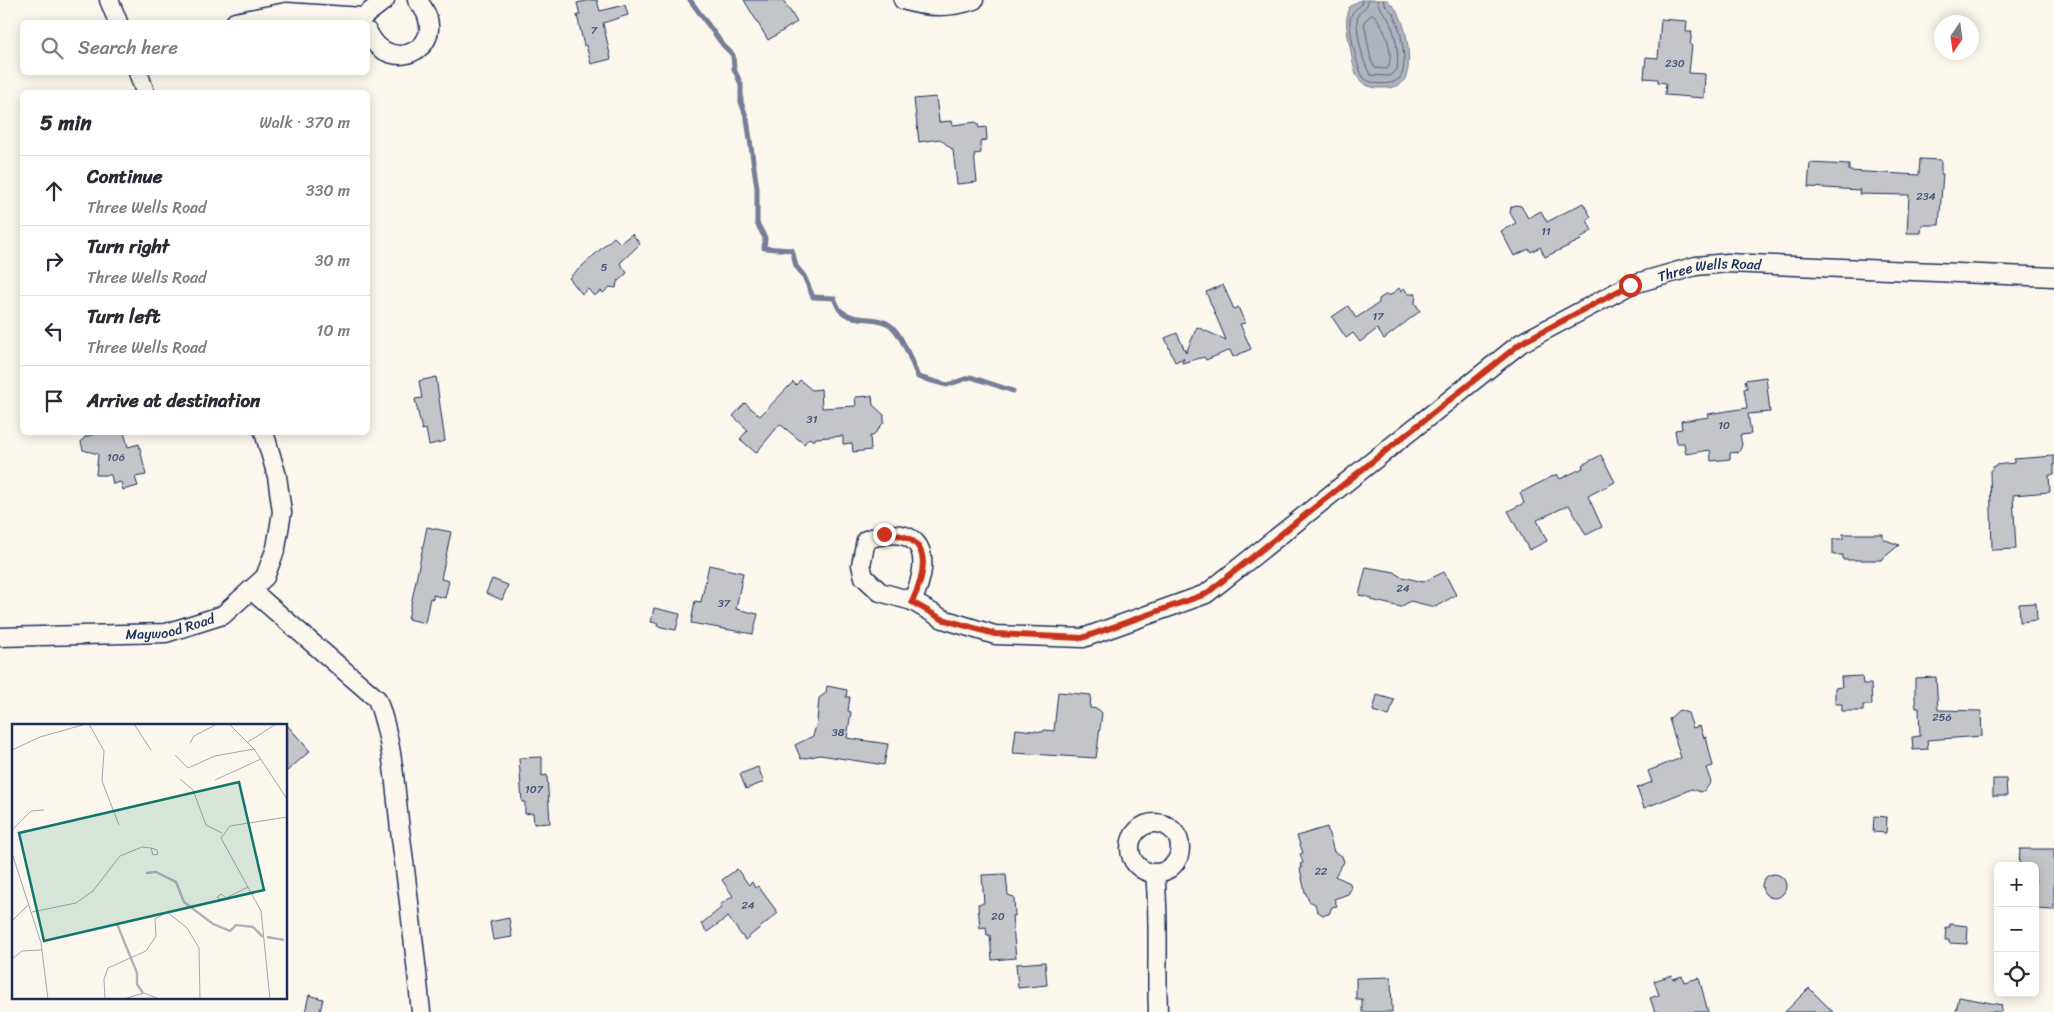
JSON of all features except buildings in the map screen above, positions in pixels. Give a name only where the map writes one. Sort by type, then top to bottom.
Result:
[{"type":"street","points":[[110,0],[117,20]]},
{"type":"street","points":[[368,20],[385,0]]},
{"type":"street","points":[[370,35],[374,44],[385,52],[395,55],[410,54],[425,44],[429,35],[427,16],[417,0]]},
{"type":"street","points":[[903,0],[928,6],[953,6],[974,0]]},
{"type":"street","points":[[245,20],[286,12],[339,20]]},
{"type":"street","points":[[139,75],[144,90]]},
{"type":"street","name":"Three Wells Road","points":[[912,602],[942,619],[995,634],[1082,638],[1206,594],[1521,343],[1630,285],[1696,266],[1727,264],[2054,277]]},
{"type":"street","name":"Maywood Road","points":[[0,638],[166,633],[223,615],[265,577],[276,548],[282,512],[277,476],[265,435]]},
{"type":"street","points":[[251,590],[377,699],[386,723],[392,764],[412,919],[421,1012]]},
{"type":"street","points":[[1155,874],[1158,897],[1158,1012]]},
{"type":"water","points":[[1360,0],[1387,0],[1401,17],[1409,57],[1406,76],[1403,82],[1397,86],[1376,88],[1369,86],[1363,83],[1356,74],[1348,35],[1347,19],[1349,7]]},
{"type":"waterway","points":[[690,0],[723,45],[733,55],[734,69],[741,84],[741,102],[747,119],[757,188],[757,223],[765,238],[764,248],[792,250],[796,266],[804,276],[813,297],[834,298],[840,310],[847,315],[878,320],[890,325],[903,342],[918,377],[947,385],[971,377],[1013,391]]},
{"type":"route","points":[[884,534],[901,534],[915,542],[924,556],[922,582],[912,602],[942,619],[995,634],[1082,638],[1206,594],[1521,343],[1630,285]]}]
